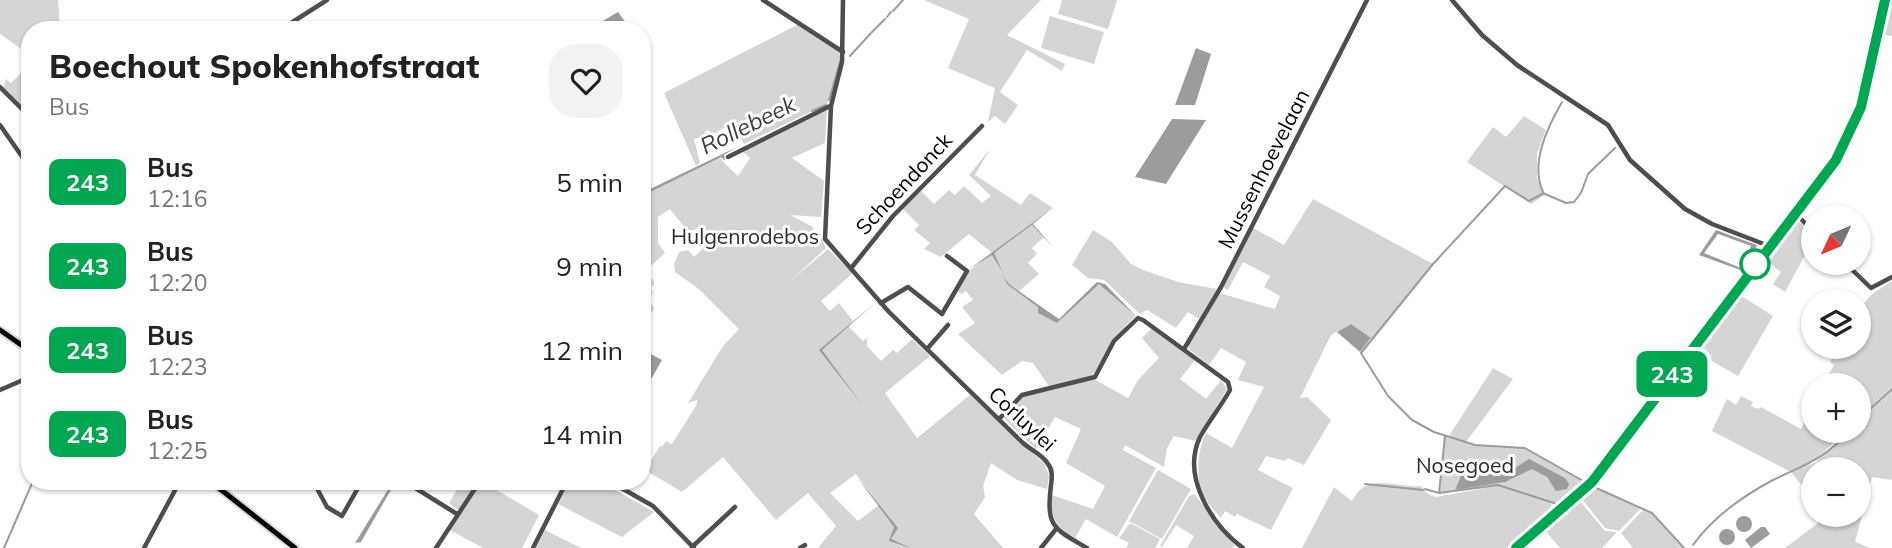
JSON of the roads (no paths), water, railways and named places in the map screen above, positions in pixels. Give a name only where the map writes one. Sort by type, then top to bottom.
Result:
[{"type":"main road","points":[[0,330],[21,345]]},
{"type":"main road","points":[[221,490],[295,548]]},
{"type":"street","points":[[294,21],[327,0]]},
{"type":"street","points":[[763,0],[843,52]]},
{"type":"street","name":"Corluylei","points":[[843,0],[843,52],[831,106],[824,234],[830,247],[852,267],[881,303],[1049,465],[1052,478],[1048,514],[1056,529]]},
{"type":"street","name":"Mussenhoevelaan","points":[[1184,349],[1221,287],[1367,0]]},
{"type":"street","points":[[1452,0],[1482,35],[1517,65],[1549,89],[1608,125],[1630,160],[1685,209],[1718,227],[1769,246]]},
{"type":"street","points":[[1516,548],[1592,482],[1836,160],[1854,127],[1871,71],[1885,0]]},
{"type":"street","points":[[0,88],[21,108]]},
{"type":"street","points":[[728,157],[831,106]]},
{"type":"street","points":[[0,125],[21,155]]},
{"type":"street","name":"Schoendonck","points":[[852,267],[892,216],[982,126]]},
{"type":"street","points":[[1795,213],[1801,219]]},
{"type":"street","points":[[881,303],[908,288],[942,314],[967,271],[947,256]]},
{"type":"street","points":[[1858,275],[1871,288],[1892,277]]},
{"type":"street","points":[[999,419],[1022,395],[1095,377],[1114,341],[1138,318],[1184,349],[1230,386],[1198,444],[1197,481],[1203,501],[1234,541],[1243,548]]},
{"type":"street","points":[[927,349],[948,325]]},
{"type":"street","points":[[0,390],[21,381]]},
{"type":"street","points":[[144,548],[175,490]]},
{"type":"street","points":[[318,490],[327,508],[342,516],[357,490]]},
{"type":"street","points":[[418,490],[457,514]]},
{"type":"street","points":[[436,548],[474,490]]},
{"type":"street","points":[[534,548],[563,490]]},
{"type":"street","points":[[624,490],[660,511],[693,548],[735,507]]},
{"type":"street","points":[[1041,548],[1056,529],[1087,548]]},
{"type":"waterway","name":"Rollebeek","points":[[893,11],[903,0]]},
{"type":"waterway","name":"Rollebeek","points":[[887,17],[891,12]]},
{"type":"waterway","name":"Rollebeek","points":[[872,32],[885,19]]},
{"type":"waterway","name":"Rollebeek","points":[[850,56],[871,33]]},
{"type":"waterway","name":"Rollebeek","points":[[829,100],[840,62]]},
{"type":"waterway","points":[[1543,192],[1539,181],[1539,158],[1546,134],[1562,102]]},
{"type":"waterway","name":"Rollebeek","points":[[812,111],[826,105]]},
{"type":"waterway","points":[[1545,194],[1566,203],[1574,202],[1581,193],[1588,174],[1615,148]]},
{"type":"waterway","points":[[1544,193],[1529,201],[1505,186],[1433,264],[1361,353],[1388,396],[1412,420],[1434,432],[1475,445],[1525,448],[1585,482]]},
{"type":"waterway","points":[[1871,408],[1892,389]]},
{"type":"waterway","points":[[1425,489],[1439,493],[1445,436]]},
{"type":"waterway","points":[[1693,545],[1719,516],[1740,500],[1805,465],[1837,443]]},
{"type":"waterway","points":[[1365,484],[1423,490]]},
{"type":"waterway","points":[[1439,493],[1498,485],[1557,504]]},
{"type":"waterway","points":[[1594,487],[1652,513],[1684,548]]},
{"type":"waterway","points":[[4,548],[29,490]]},
{"type":"park label","name":"Hulgenrodebos","points":[[745,237]]},
{"type":"park label","name":"Nosegoed","points":[[1465,466]]}]
